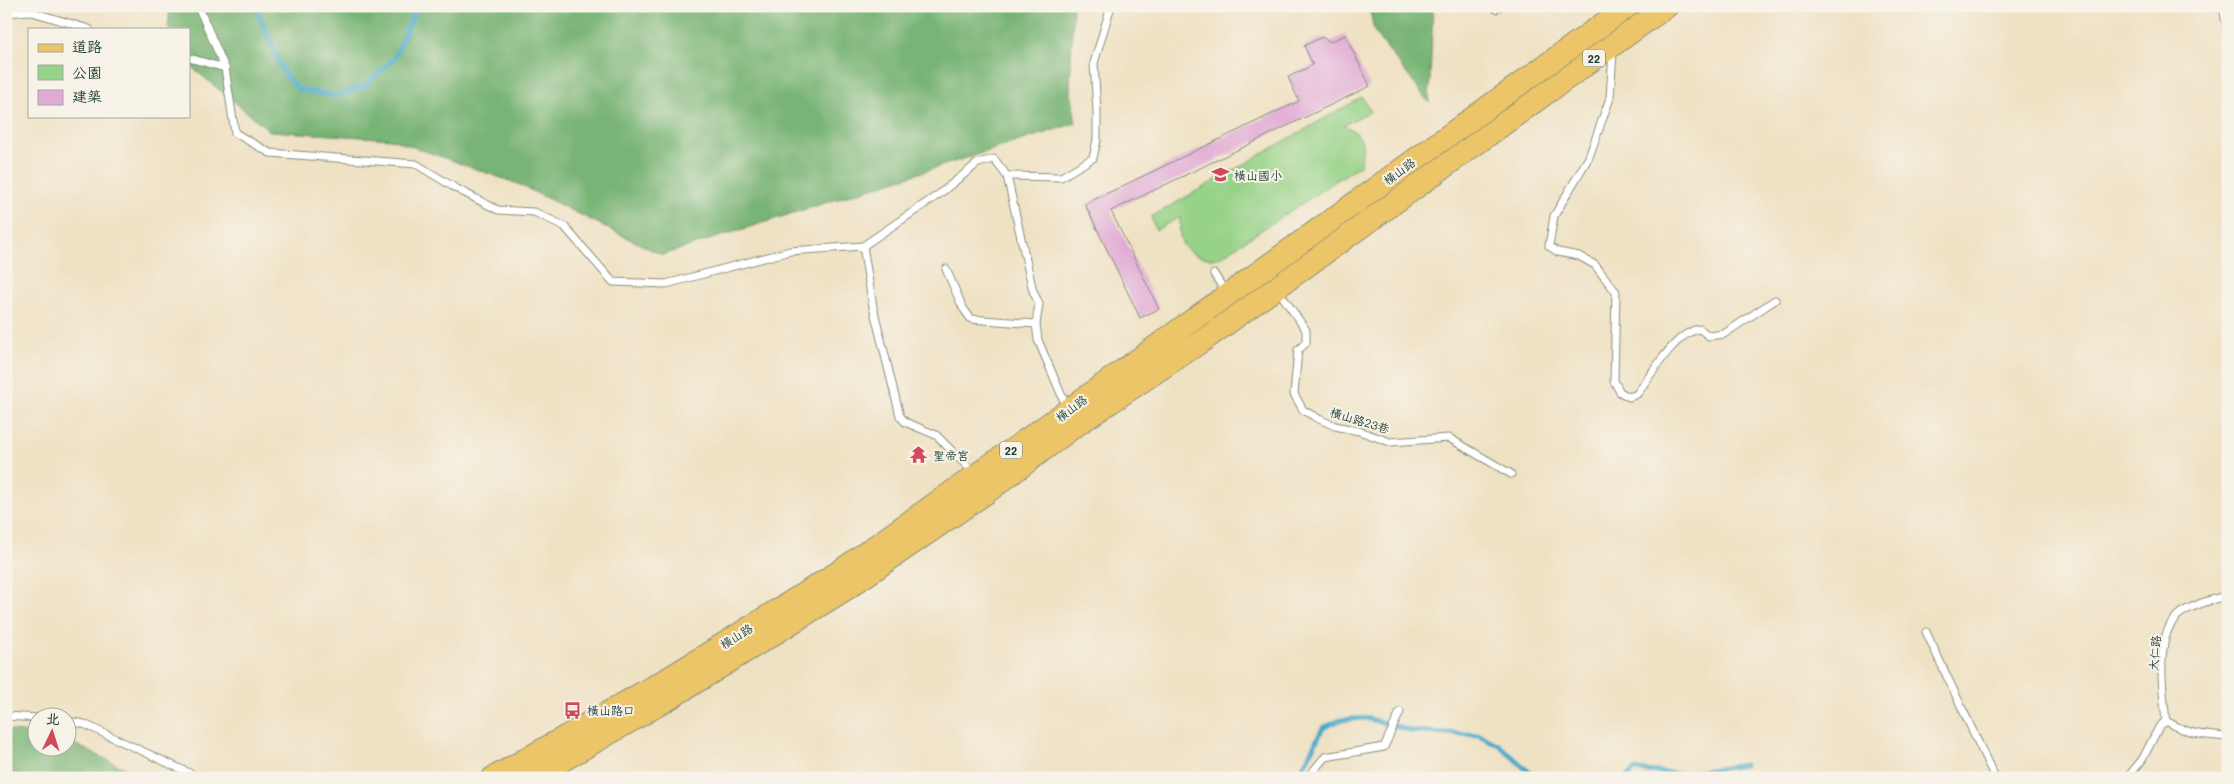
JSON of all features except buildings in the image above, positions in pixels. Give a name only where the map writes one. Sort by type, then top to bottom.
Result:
[{"type":"main road","name":"橫山路","points":[[532,778],[666,700],[846,590],[981,483],[1234,304],[1638,13],[1667,6]]},
{"type":"main road","name":"橫山路","points":[[1234,304],[1276,288],[1614,44],[1638,13]]},
{"type":"main road","name":"橫山路","points":[[493,778],[674,675],[981,483]]},
{"type":"lane","points":[[198,6],[225,68],[235,133],[270,153],[416,164],[457,189],[498,210],[534,212],[564,226],[612,282],[666,284],[790,251],[862,246],[938,195],[978,163],[994,159],[1007,176],[1033,291],[1039,304],[1036,324],[1038,340],[1071,418]]},
{"type":"lane","points":[[1007,176],[1061,177],[1093,158],[1097,140],[1094,63],[1111,6]]},
{"type":"lane","points":[[2223,6],[2228,35]]},
{"type":"lane","points":[[6,13],[29,11],[86,28]]},
{"type":"lane","points":[[1614,44],[1610,98],[1589,157],[1554,216],[1549,246],[1558,252],[1579,256],[1595,265],[1616,292],[1614,381],[1620,392],[1629,398],[1637,394],[1672,346],[1690,330],[1700,329],[1709,336],[1724,334],[1774,300]]},
{"type":"lane","points":[[190,58],[225,68]]},
{"type":"lane","points":[[862,246],[900,416],[905,422],[936,434],[981,483]]},
{"type":"lane","points":[[946,269],[963,308],[971,319],[1036,324]]},
{"type":"lane","points":[[1214,274],[1234,304]]},
{"type":"lane","name":"橫山路23巷","points":[[1276,288],[1306,330],[1306,343],[1298,350],[1294,394],[1303,410],[1335,426],[1359,431],[1390,442],[1449,438],[1511,474]]},
{"type":"lane","name":"大仁路","points":[[2166,721],[2163,657],[2164,639],[2169,626],[2179,614],[2228,595]]},
{"type":"lane","points":[[1926,632],[1995,778]]},
{"type":"lane","points":[[1307,778],[1326,757],[1384,747],[1400,712]]},
{"type":"lane","points":[[6,716],[28,717]]},
{"type":"lane","points":[[2127,778],[2142,760],[2158,727],[2166,721],[2188,733],[2208,737],[2228,737]]},
{"type":"lane","points":[[78,723],[200,778]]},
{"type":"green space","points":[[170,6],[1073,6],[1070,86],[1076,123],[662,255],[518,184],[391,139],[270,131],[190,66],[190,28],[168,28]]},
{"type":"green space","points":[[1369,6],[1433,6],[1429,103],[1374,31]]},
{"type":"green space","points":[[1362,97],[1371,111],[1344,125],[1356,132],[1361,140],[1360,165],[1219,258],[1197,256],[1184,246],[1180,238],[1180,217],[1156,230],[1151,217]]},
{"type":"green space","points":[[6,730],[28,733],[28,756],[78,756],[78,746],[145,778],[12,778]]},
{"type":"waterway","points":[[255,6],[284,73],[298,89],[335,96],[363,87],[394,59],[417,6]]},
{"type":"waterway","points":[[1294,778],[1299,775],[1323,728],[1340,720],[1366,718],[1412,731],[1479,735],[1499,745],[1536,778]]},
{"type":"waterway","points":[[1625,778],[1635,770],[1683,774],[1744,765]]},
{"type":"place","name":"橫山國小","points":[[1220,175]]},
{"type":"place","name":"聖帝宮","points":[[919,455]]},
{"type":"place","name":"橫山路口","points":[[573,710]]}]
